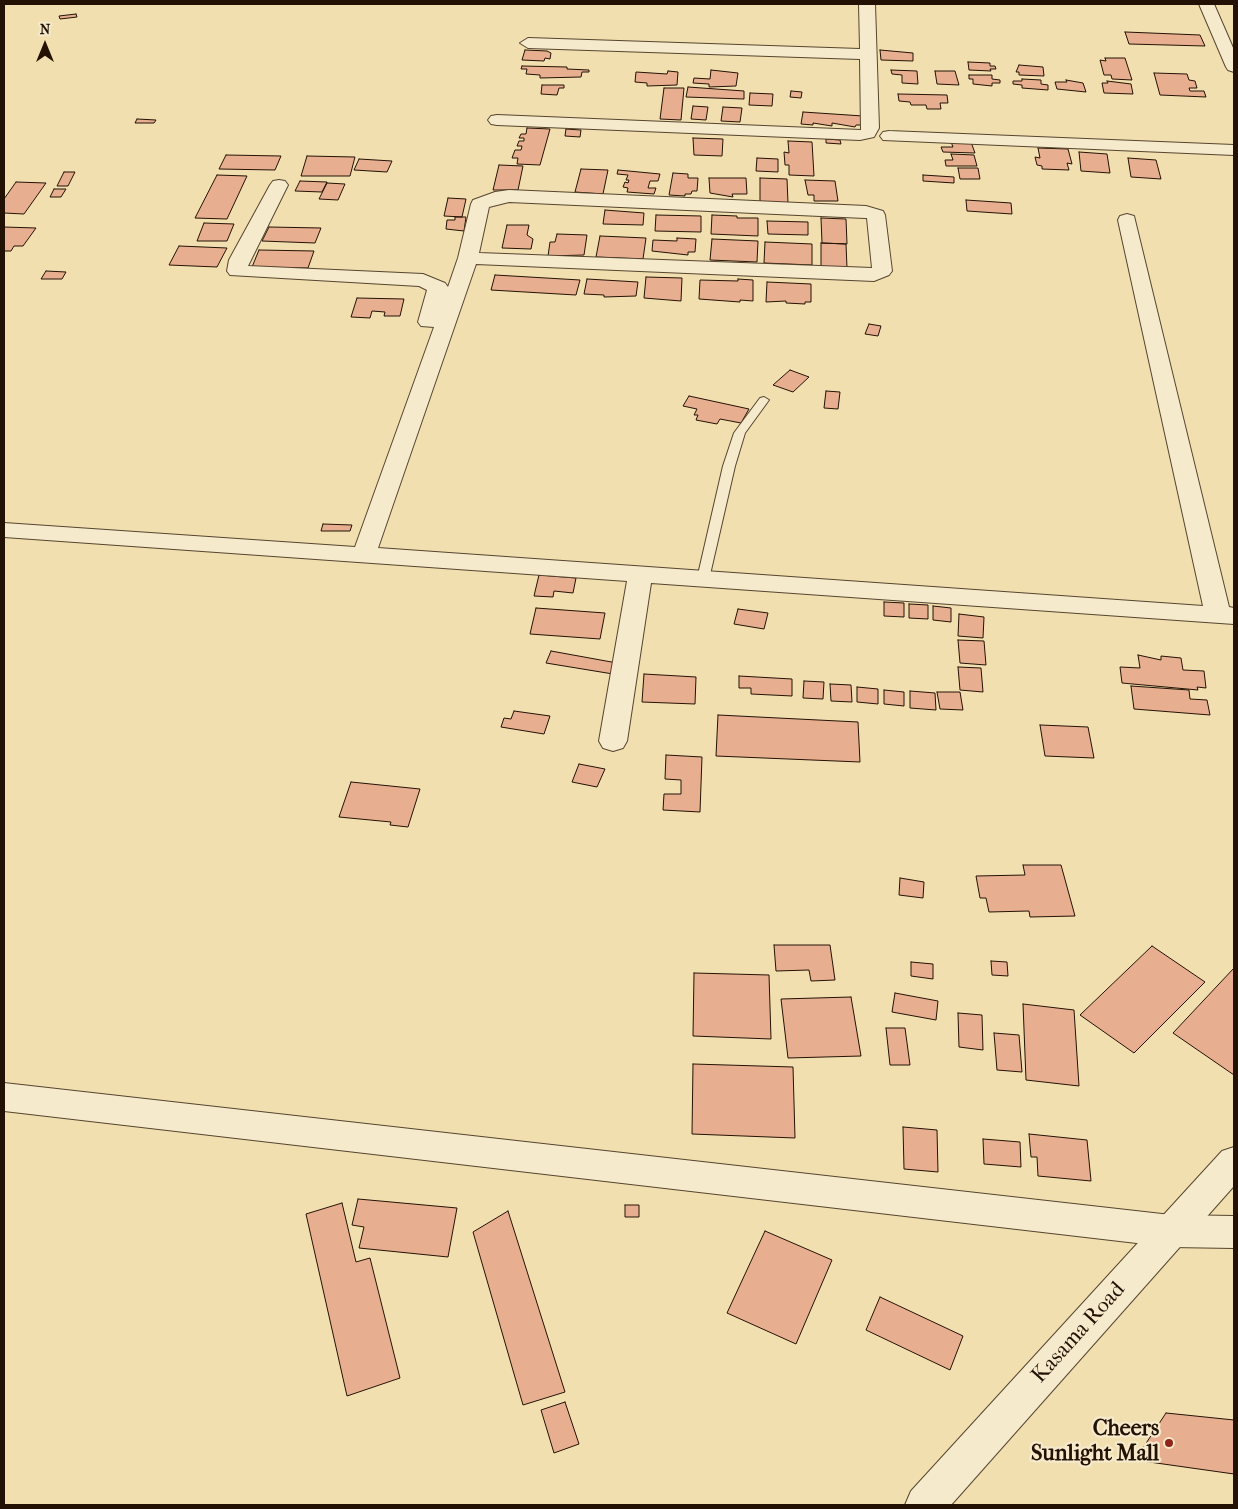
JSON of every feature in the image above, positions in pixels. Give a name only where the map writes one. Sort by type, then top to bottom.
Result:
[{"type":"street","points":[[497,120],[860,135],[868,133],[870,128],[867,4]]},
{"type":"street","points":[[1206,4],[1234,68]]},
{"type":"street","points":[[528,43],[868,54]]},
{"type":"street","points":[[890,136],[1234,150]]},
{"type":"street","points":[[279,185],[239,260],[237,271],[423,280],[438,287],[356,555]]},
{"type":"street","points":[[356,555],[468,258],[480,204],[495,198],[509,196],[866,212],[876,215],[882,272],[874,275],[468,258]]},
{"type":"street","points":[[4,530],[1226,616],[1127,220]]},
{"type":"street","points":[[613,741],[640,575]]},
{"type":"street","points":[[4,1097],[1171,1231],[1234,1232]]},
{"type":"street","name":"Kasama Road","points":[[924,1505],[1234,1162]]},
{"type":"lane","points":[[703,579],[729,466],[740,433],[764,400]]},
{"type":"building","points":[[76,14],[77,17],[60,19],[59,16]]},
{"type":"building","points":[[1125,32],[1200,35],[1205,46],[1129,44]]},
{"type":"building","points":[[525,50],[547,51],[551,53],[550,59],[545,58],[544,61],[522,60]]},
{"type":"building","points":[[880,50],[913,53],[913,61],[881,60]]},
{"type":"building","points":[[1105,58],[1125,58],[1132,80],[1112,79],[1111,75],[1104,75],[1100,60],[1106,61]]},
{"type":"building","points":[[968,62],[990,63],[990,66],[995,66],[996,69],[990,69],[991,71],[969,70]]},
{"type":"building","points":[[1019,65],[1043,67],[1044,76],[1019,75],[1019,72],[1016,72]]},
{"type":"building","points":[[522,66],[567,67],[567,69],[589,70],[589,72],[582,72],[581,77],[540,78],[540,75],[526,74],[527,69],[521,69]]},
{"type":"building","points":[[711,70],[738,73],[736,86],[709,87],[709,84],[693,83],[694,78],[710,79]]},
{"type":"building","points":[[891,70],[917,71],[918,84],[902,83],[902,75],[892,74]]},
{"type":"building","points":[[668,71],[678,72],[677,85],[647,86],[647,83],[635,82],[636,72],[667,74]]},
{"type":"building","points":[[935,71],[955,71],[959,85],[937,84]]},
{"type":"building","points":[[1154,73],[1187,74],[1189,80],[1195,81],[1197,88],[1189,88],[1190,91],[1204,91],[1206,97],[1160,95]]},
{"type":"building","points":[[969,75],[992,75],[992,79],[1000,80],[1000,83],[992,83],[992,86],[973,84],[973,79],[969,79]]},
{"type":"building","points":[[1022,79],[1041,80],[1041,84],[1048,85],[1048,90],[1022,88],[1022,85],[1013,84],[1013,81],[1022,81]]},
{"type":"building","points":[[1066,80],[1083,83],[1086,92],[1057,89],[1055,82],[1067,82]]},
{"type":"building","points":[[1107,81],[1131,84],[1133,94],[1104,93],[1102,83],[1108,83]]},
{"type":"building","points":[[542,85],[564,85],[564,88],[559,88],[557,95],[541,94]]},
{"type":"building","points":[[688,87],[744,91],[744,99],[686,97]]},
{"type":"building","points":[[664,88],[684,88],[681,120],[660,119]]},
{"type":"building","points":[[791,91],[802,92],[801,98],[790,97]]},
{"type":"building","points":[[750,93],[773,94],[772,106],[749,105]]},
{"type":"building","points":[[898,94],[947,95],[948,103],[940,103],[941,109],[927,109],[926,105],[911,105],[910,102],[899,101]]},
{"type":"building","points":[[693,106],[708,107],[706,120],[691,119]]},
{"type":"building","points":[[723,107],[742,108],[740,122],[721,121]]},
{"type":"building","points":[[803,112],[863,116],[862,125],[856,125],[855,127],[832,123],[832,126],[813,123],[813,125],[801,124]]},
{"type":"building","points":[[137,119],[156,120],[154,123],[135,123]]},
{"type":"building","points":[[527,128],[550,129],[540,165],[517,164],[518,158],[512,158],[515,150],[521,150],[522,146],[517,146],[519,141],[524,141],[524,138],[519,138],[521,134],[526,134]]},
{"type":"building","points":[[566,129],[581,130],[580,137],[565,136]]},
{"type":"building","points":[[693,138],[723,139],[722,156],[694,155]]},
{"type":"building","points":[[826,139],[840,140],[841,144],[826,143]]},
{"type":"building","points":[[788,141],[812,142],[814,176],[789,175],[789,165],[785,165],[784,152],[789,153]]},
{"type":"building","points":[[951,142],[971,142],[975,153],[943,152],[941,147],[953,147]]},
{"type":"building","points":[[1038,148],[1068,149],[1072,164],[1067,163],[1069,170],[1042,169],[1042,166],[1037,165],[1035,157],[1040,158]]},
{"type":"building","points":[[1079,152],[1107,154],[1110,173],[1081,171]]},
{"type":"building","points":[[951,154],[974,155],[977,166],[946,166],[945,160],[953,160]]},
{"type":"building","points":[[226,155],[281,156],[275,170],[219,169]]},
{"type":"building","points":[[307,156],[355,157],[350,176],[301,176]]},
{"type":"building","points":[[757,158],[778,159],[778,172],[756,171]]},
{"type":"building","points":[[1128,158],[1156,160],[1161,179],[1131,177]]},
{"type":"building","points":[[359,159],[392,161],[387,172],[354,170]]},
{"type":"building","points":[[499,165],[523,166],[518,190],[493,190]]},
{"type":"building","points":[[958,168],[978,168],[980,179],[960,179]]},
{"type":"building","points":[[581,169],[608,170],[603,194],[575,192]]},
{"type":"building","points":[[618,170],[660,174],[658,181],[650,181],[648,188],[656,188],[654,194],[627,192],[628,188],[623,187],[625,182],[628,183],[629,180],[626,180],[628,175],[617,174]]},
{"type":"building","points":[[64,172],[75,172],[68,186],[57,186]]},
{"type":"building","points":[[673,173],[688,174],[688,178],[698,178],[697,191],[692,191],[691,194],[685,194],[685,196],[669,195]]},
{"type":"building","points":[[217,175],[247,176],[227,219],[195,218]]},
{"type":"building","points":[[923,175],[954,177],[954,183],[923,181]]},
{"type":"building","points":[[709,178],[746,178],[747,194],[732,194],[733,197],[710,193]]},
{"type":"building","points":[[760,178],[787,179],[788,203],[760,202]]},
{"type":"building","points":[[805,180],[835,181],[838,201],[814,201],[814,195],[808,195]]},
{"type":"building","points":[[300,181],[327,182],[322,192],[295,191]]},
{"type":"building","points":[[16,182],[46,183],[24,214],[4,213],[4,199]]},
{"type":"building","points":[[327,183],[345,184],[338,200],[319,199]]},
{"type":"building","points":[[54,189],[66,189],[61,197],[50,197]]},
{"type":"building","points":[[448,198],[466,199],[462,217],[444,216]]},
{"type":"building","points":[[966,200],[1011,203],[1012,214],[967,211]]},
{"type":"building","points":[[605,210],[644,213],[643,225],[603,224]]},
{"type":"building","points":[[656,215],[701,216],[701,232],[655,231]]},
{"type":"building","points":[[712,215],[758,218],[758,236],[711,234]]},
{"type":"building","points":[[455,217],[466,217],[464,231],[446,229],[447,220],[455,220]]},
{"type":"building","points":[[821,218],[846,219],[847,244],[822,243]]},
{"type":"building","points":[[767,221],[808,222],[808,235],[768,234]]},
{"type":"building","points":[[204,223],[234,224],[227,241],[197,241]]},
{"type":"building","points":[[507,225],[529,225],[527,235],[533,239],[531,249],[502,248]]},
{"type":"building","points":[[4,227],[36,228],[23,246],[14,246],[11,251],[4,251]]},
{"type":"building","points":[[269,227],[321,228],[315,243],[262,241]]},
{"type":"building","points":[[557,234],[587,235],[584,255],[548,256],[550,242],[555,242]]},
{"type":"building","points":[[600,236],[646,238],[643,259],[596,257]]},
{"type":"building","points":[[677,238],[696,239],[695,252],[688,252],[688,255],[652,251],[653,240],[677,241]]},
{"type":"building","points":[[712,239],[758,241],[757,262],[710,260]]},
{"type":"building","points":[[765,242],[812,244],[812,265],[764,263]]},
{"type":"building","points":[[821,243],[846,244],[847,268],[821,267]]},
{"type":"building","points":[[179,246],[227,248],[217,267],[169,265]]},
{"type":"building","points":[[259,250],[314,251],[308,268],[252,267]]},
{"type":"building","points":[[46,271],[66,272],[62,279],[41,279]]},
{"type":"building","points":[[495,275],[580,280],[576,295],[491,290]]},
{"type":"building","points":[[646,277],[682,278],[681,301],[644,298]]},
{"type":"building","points":[[587,279],[638,282],[636,296],[604,297],[604,295],[584,294]]},
{"type":"building","points":[[738,279],[753,280],[753,301],[699,299],[700,280],[738,281]]},
{"type":"building","points":[[767,282],[811,284],[811,302],[805,302],[805,304],[786,303],[786,301],[766,302]]},
{"type":"building","points":[[357,298],[404,299],[400,316],[384,316],[385,312],[372,311],[370,318],[351,317]]},
{"type":"building","points":[[869,324],[881,326],[878,336],[865,334]]},
{"type":"building","points":[[790,370],[809,377],[793,392],[773,385]]},
{"type":"building","points":[[826,391],[840,392],[838,409],[824,408]]},
{"type":"building","points":[[689,396],[749,409],[741,423],[720,419],[717,424],[696,420],[698,415],[694,415],[697,409],[683,406]]},
{"type":"building","points":[[323,524],[352,525],[350,531],[321,531]]},
{"type":"building","points":[[539,575],[576,578],[573,593],[554,591],[553,597],[534,596]]},
{"type":"building","points":[[884,602],[904,603],[904,617],[884,616]]},
{"type":"building","points":[[909,604],[928,605],[928,619],[909,618]]},
{"type":"building","points":[[933,606],[951,608],[951,622],[933,620]]},
{"type":"building","points":[[536,608],[605,613],[600,639],[530,634]]},
{"type":"building","points":[[738,609],[768,613],[764,629],[734,624]]},
{"type":"building","points":[[959,614],[984,617],[983,638],[958,636]]},
{"type":"building","points":[[958,640],[984,641],[986,665],[960,663]]},
{"type":"building","points":[[551,651],[617,663],[613,674],[546,663]]},
{"type":"building","points":[[1138,655],[1161,660],[1161,656],[1181,658],[1183,670],[1204,671],[1206,688],[1197,687],[1198,690],[1122,683],[1120,667],[1140,668]]},
{"type":"building","points":[[958,667],[981,668],[983,692],[960,690]]},
{"type":"building","points":[[644,674],[696,677],[695,704],[642,702]]},
{"type":"building","points":[[739,676],[792,679],[792,696],[751,694],[751,688],[739,688]]},
{"type":"building","points":[[804,681],[824,682],[823,699],[803,698]]},
{"type":"building","points":[[830,684],[851,685],[852,702],[831,701]]},
{"type":"building","points":[[1131,686],[1189,690],[1190,699],[1207,700],[1210,715],[1134,709]]},
{"type":"building","points":[[857,687],[878,689],[878,704],[857,702]]},
{"type":"building","points":[[884,690],[904,692],[904,706],[884,704]]},
{"type":"building","points":[[910,691],[935,693],[936,710],[910,708]]},
{"type":"building","points":[[937,692],[960,692],[963,710],[940,709]]},
{"type":"building","points":[[514,711],[550,716],[544,734],[501,727],[504,718],[511,719]]},
{"type":"building","points":[[718,715],[858,722],[860,762],[716,756]]},
{"type":"building","points":[[1040,725],[1088,727],[1094,758],[1045,756]]},
{"type":"building","points":[[666,755],[702,757],[700,812],[663,810],[664,794],[681,794],[681,780],[665,779]]},
{"type":"building","points":[[579,764],[605,769],[597,787],[572,782]]},
{"type":"building","points":[[351,782],[420,789],[408,827],[390,825],[391,822],[339,817]]},
{"type":"building","points":[[1023,865],[1061,865],[1075,916],[1030,917],[1029,911],[989,912],[986,898],[980,898],[976,876],[1025,875]]},
{"type":"building","points":[[900,878],[924,882],[923,898],[899,895]]},
{"type":"building","points":[[774,945],[830,945],[835,980],[811,981],[809,970],[776,971]]},
{"type":"building","points":[[1152,946],[1205,982],[1134,1053],[1080,1015]]},
{"type":"building","points":[[991,961],[1007,962],[1008,976],[992,975]]},
{"type":"building","points":[[911,962],[933,964],[933,979],[911,976]]},
{"type":"building","points":[[1234,968],[1234,1075],[1173,1033]]},
{"type":"building","points":[[694,973],[769,975],[771,1039],[693,1036]]},
{"type":"building","points":[[895,993],[938,1001],[936,1020],[892,1012]]},
{"type":"building","points":[[851,997],[861,1056],[788,1058],[781,999]]},
{"type":"building","points":[[1023,1004],[1074,1010],[1079,1086],[1026,1080]]},
{"type":"building","points":[[958,1013],[982,1015],[983,1050],[959,1047]]},
{"type":"building","points":[[886,1028],[905,1028],[910,1065],[890,1065]]},
{"type":"building","points":[[994,1033],[1019,1035],[1022,1072],[997,1070]]},
{"type":"building","points":[[693,1064],[793,1067],[795,1138],[692,1134]]},
{"type":"building","points":[[903,1127],[937,1130],[938,1172],[904,1169]]},
{"type":"building","points":[[1029,1134],[1087,1140],[1091,1181],[1038,1176],[1037,1157],[1031,1157]]},
{"type":"building","points":[[983,1139],[1020,1142],[1021,1167],[984,1164]]},
{"type":"building","points":[[358,1199],[457,1208],[448,1257],[359,1248],[364,1227],[352,1225]]},
{"type":"building","points":[[342,1203],[356,1262],[370,1258],[400,1378],[347,1396],[306,1214]]},
{"type":"building","points":[[625,1205],[639,1205],[639,1217],[625,1217]]},
{"type":"building","points":[[508,1211],[565,1392],[523,1405],[473,1232]]},
{"type":"building","points":[[765,1231],[832,1260],[796,1344],[727,1313]]},
{"type":"building","points":[[880,1297],[963,1336],[950,1370],[866,1330]]},
{"type":"building","points":[[565,1402],[579,1444],[554,1453],[541,1410]]},
{"type":"building","points":[[1166,1413],[1234,1420],[1234,1474],[1135,1460]]},
{"type":"place","name":"Cheers Sunlight Mall","points":[[1169,1443]]}]
